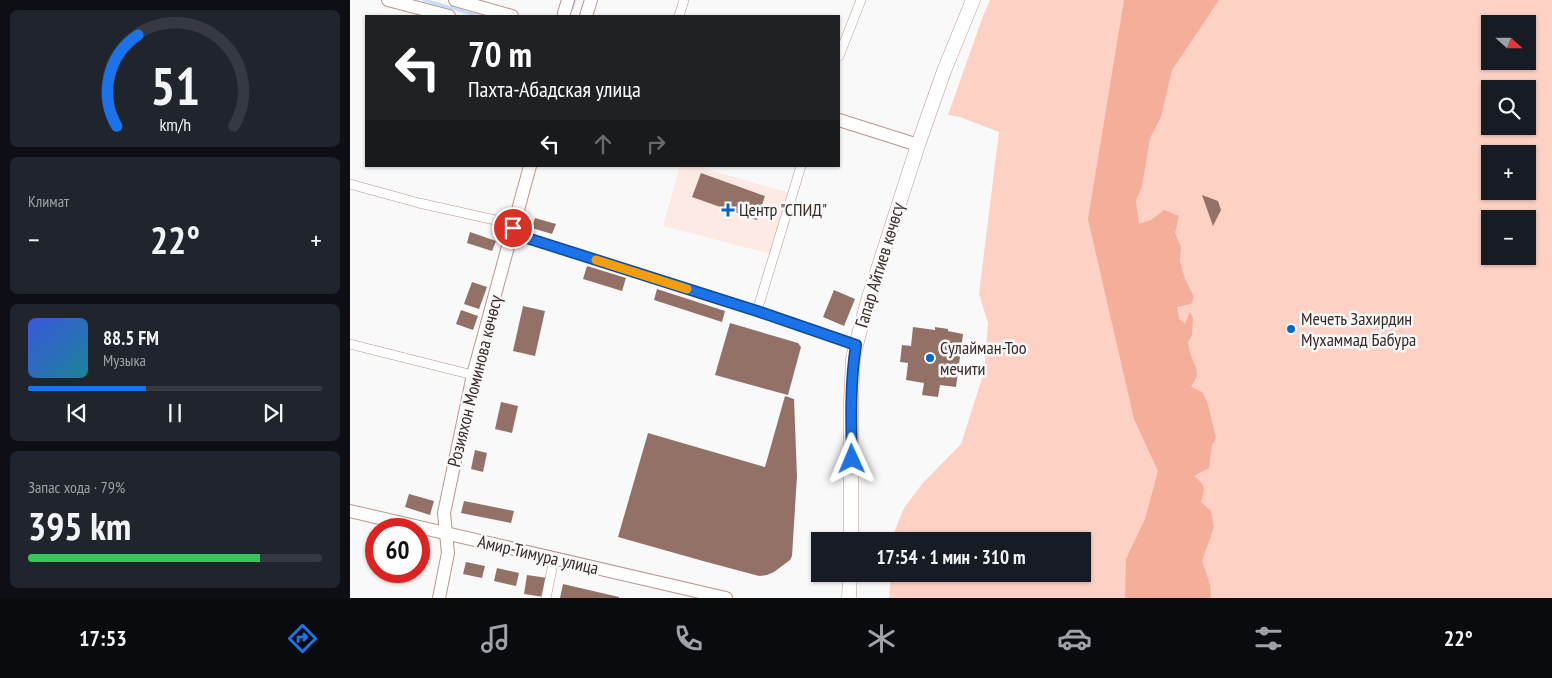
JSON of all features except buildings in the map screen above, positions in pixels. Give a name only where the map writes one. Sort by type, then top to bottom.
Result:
[{"type":"main road","name":"Гапар Айтиев көчөсү","points":[[851,532],[851,401],[853,359],[856,345],[869,297],[918,145],[944,71],[973,0]]},
{"type":"main road","points":[[849,598],[850,582]]},
{"type":"street","points":[[388,0],[445,15]]},
{"type":"street","points":[[455,0],[508,15]]},
{"type":"street","points":[[564,15],[568,0]]},
{"type":"street","points":[[586,15],[591,0]]},
{"type":"street","points":[[679,15],[684,0]]},
{"type":"street","points":[[840,53],[861,0]]},
{"type":"street","points":[[840,120],[918,145]]},
{"type":"street","name":"Розияхон Моминова көчөсү","points":[[439,598],[448,553],[444,512],[473,375],[530,167]]},
{"type":"street","points":[[757,311],[801,167]]},
{"type":"street","points":[[350,184],[419,203],[504,222],[527,238],[757,311],[856,345]]},
{"type":"street","points":[[350,344],[473,375]]},
{"type":"street","name":"Амир-Тимура улица","points":[[350,511],[726,598]]},
{"type":"street","points":[[546,598],[554,559]]},
{"type":"shaded area","points":[[990,0],[1552,0],[1552,598],[889,598],[890,582],[1091,582],[1091,532],[894,532],[904,508],[922,484],[961,444],[984,372],[988,323],[979,294],[999,132],[960,117],[948,115]]},
{"type":"shaded area","points":[[1124,0],[1219,0],[1172,70],[1161,117],[1150,138],[1142,186],[1136,201],[1139,224],[1151,220],[1164,210],[1179,216],[1175,233],[1181,247],[1180,261],[1185,279],[1194,297],[1191,304],[1177,307],[1179,319],[1185,324],[1190,312],[1193,318],[1192,335],[1188,342],[1197,376],[1191,387],[1202,392],[1207,401],[1216,438],[1212,445],[1209,468],[1194,476],[1204,487],[1201,502],[1211,511],[1214,527],[1202,561],[1210,584],[1211,598],[1125,598],[1126,559],[1145,519],[1158,471],[1134,419],[1088,219]]},
{"type":"shaded area","name":"Центр \"СПИД\"","points":[[680,167],[700,167],[794,194],[771,254],[663,226]]},
{"type":"waterway","points":[[424,0],[476,15]]},
{"type":"waterway","points":[[572,9],[575,0]]},
{"type":"slow traffic","points":[[596,260],[687,289]]},
{"type":"place","name":"Центр \"СПИД\"","points":[[728,210]]},
{"type":"place","name":"Мечеть Захирдин Мухаммад Бабура","points":[[1291,329]]},
{"type":"place","name":"Сулайман-Тоо мечити","points":[[930,358]]},
{"type":"route","points":[[513,228],[527,238],[757,311],[856,345],[853,359],[851,401],[852,459]]}]
